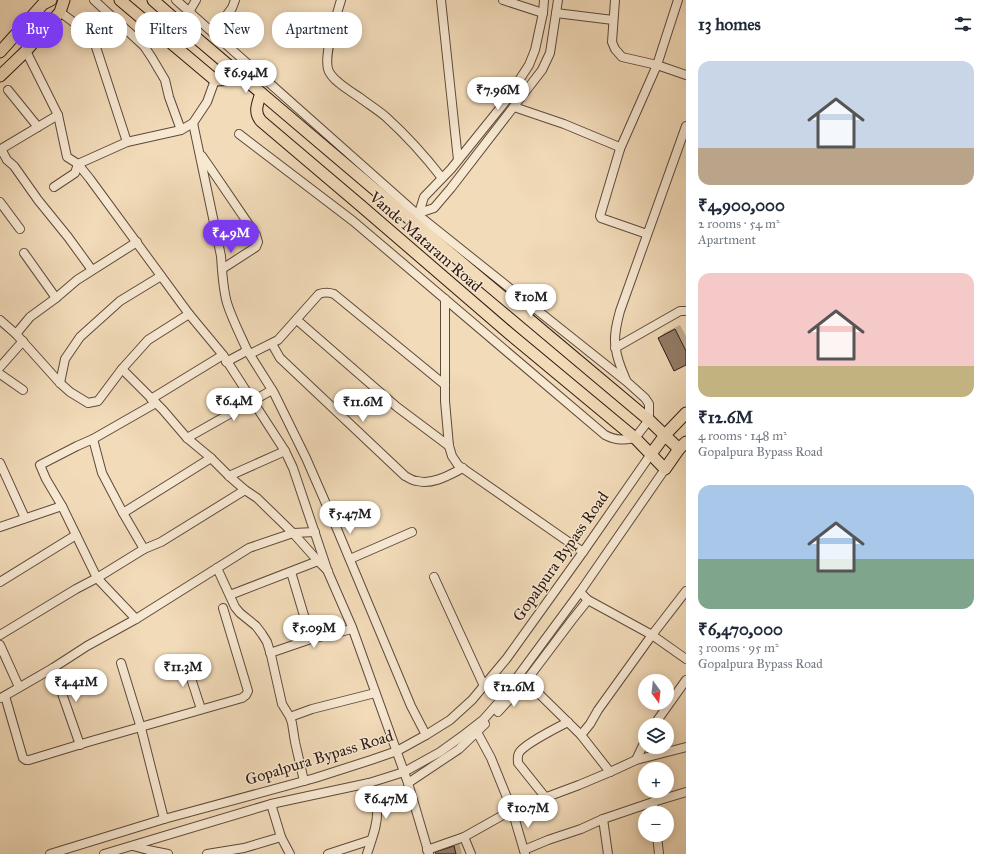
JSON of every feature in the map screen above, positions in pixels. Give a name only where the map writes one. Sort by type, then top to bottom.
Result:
[{"type":"main road","points":[[0,52],[43,4],[51,0]]},
{"type":"main road","points":[[60,12],[64,0]]},
{"type":"main road","points":[[120,0],[215,80],[245,79]]},
{"type":"main road","name":"Vande Mataram Road","points":[[153,0],[167,12]]},
{"type":"main road","name":"Vande Mataram Road","points":[[201,42],[416,216],[665,435],[683,446]]},
{"type":"main road","points":[[0,76],[29,48]]},
{"type":"main road","name":"Vande Mataram Road","points":[[262,92],[256,112],[262,122],[511,335],[635,438],[666,469]]},
{"type":"main road","name":"Gopalpura Bypass Road","points":[[651,454],[665,435],[686,413]]},
{"type":"main road","name":"Gopalpura Bypass Road","points":[[666,469],[683,446]]},
{"type":"street","points":[[94,0],[144,46],[165,80],[169,97],[182,130]]},
{"type":"street","points":[[179,2],[189,12],[196,0]]},
{"type":"street","points":[[229,12],[235,0]]},
{"type":"street","points":[[341,0],[328,48],[328,70],[335,79],[386,117],[428,159],[442,178]]},
{"type":"street","points":[[441,0],[458,160]]},
{"type":"street","points":[[503,0],[543,13]]},
{"type":"street","points":[[416,216],[424,197],[458,160],[506,102],[529,65],[535,50],[543,13],[544,0]]},
{"type":"street","points":[[416,216],[434,208],[542,70],[550,53],[558,0]]},
{"type":"street","points":[[615,0],[612,42],[615,49],[622,57],[657,65],[686,75]]},
{"type":"street","points":[[647,234],[601,218],[600,216],[620,149],[657,65],[678,0]]},
{"type":"street","points":[[556,13],[613,20]]},
{"type":"street","points":[[63,14],[88,33],[94,41],[127,142]]},
{"type":"street","points":[[201,22],[209,30]]},
{"type":"street","points":[[230,48],[416,216],[646,398],[649,404],[649,420],[635,438],[622,441],[605,435],[353,221],[239,134]]},
{"type":"street","points":[[26,51],[58,115],[67,157],[78,164],[90,179],[189,314],[224,358],[244,386],[252,401],[268,422],[285,451],[293,468],[328,572],[352,629],[397,751],[428,852],[464,837],[512,810],[546,798],[636,760],[686,748]]},
{"type":"street","points":[[54,187],[75,173],[78,164],[127,142],[182,130],[193,123],[207,102],[215,80]]},
{"type":"street","points":[[8,90],[38,127]]},
{"type":"street","points":[[514,107],[571,127],[617,146],[620,149]]},
{"type":"street","points":[[58,115],[1,149],[92,270]]},
{"type":"street","points":[[193,123],[221,256],[227,302],[236,326],[249,352],[272,390],[306,458],[411,706],[426,735]]},
{"type":"street","points":[[626,381],[615,348],[616,326],[686,126]]},
{"type":"street","points":[[200,154],[256,235],[258,242],[256,247],[222,269]]},
{"type":"street","points":[[0,202],[3,213],[20,230]]},
{"type":"street","points":[[16,334],[30,317],[77,280],[137,242]]},
{"type":"street","points":[[24,252],[56,298]]},
{"type":"street","points":[[60,383],[65,359],[80,337],[120,301],[161,276]]},
{"type":"street","points":[[136,620],[97,578],[40,465],[93,439],[224,358],[249,352],[272,344],[278,340],[319,294],[324,292],[334,294],[445,385]]},
{"type":"street","points":[[445,299],[445,400],[449,446],[452,456],[458,465],[583,552]]},
{"type":"street","points":[[615,348],[680,311],[686,311]]},
{"type":"street","points":[[0,320],[23,341],[60,383],[70,392],[88,403],[98,401],[122,369],[148,340],[189,314]]},
{"type":"street","points":[[296,320],[398,406],[449,446]]},
{"type":"street","points":[[0,367],[23,341]]},
{"type":"street","points":[[272,344],[280,358],[405,476],[416,481],[425,482],[440,479],[463,468]]},
{"type":"street","points":[[122,369],[187,438],[211,458],[229,476],[257,498],[293,533],[328,572]]},
{"type":"street","points":[[0,374],[22,390]]},
{"type":"street","points":[[187,438],[272,390]]},
{"type":"street","points":[[93,439],[102,473],[144,549]]},
{"type":"street","points":[[229,476],[285,451]]},
{"type":"street","name":"Gopalpura Bypass Road","points":[[50,854],[164,819],[304,781],[371,760],[397,751],[450,720],[472,700],[507,658],[651,454]]},
{"type":"street","points":[[123,513],[211,458]]},
{"type":"street","points":[[0,463],[25,518]]},
{"type":"street","name":"Gopalpura Bypass Road","points":[[104,854],[271,804],[369,783],[404,772],[440,752],[483,720],[499,702],[580,592],[666,469]]},
{"type":"street","points":[[0,635],[144,549],[161,542],[246,490]]},
{"type":"street","points":[[0,527],[62,506]]},
{"type":"street","points":[[223,608],[248,691],[242,698],[29,760],[23,758],[2,697],[53,668],[87,646],[136,620],[248,548],[293,533],[315,532]]},
{"type":"street","points":[[350,559],[412,532]]},
{"type":"street","points":[[0,582],[76,535]]},
{"type":"street","points":[[230,596],[318,562]]},
{"type":"street","points":[[217,568],[235,607],[256,626],[267,642],[282,704],[290,717],[292,724],[304,781]]},
{"type":"street","points":[[291,572],[311,640]]},
{"type":"street","points":[[434,577],[484,686]]},
{"type":"street","points":[[581,735],[652,635],[686,591]]},
{"type":"street","points":[[580,592],[588,600],[652,635],[686,659]]},
{"type":"street","points":[[408,783],[458,749],[492,718],[526,681],[588,600]]},
{"type":"street","points":[[270,652],[352,629]]},
{"type":"street","points":[[0,645],[19,687]]},
{"type":"street","points":[[185,660],[201,709]]},
{"type":"street","points":[[121,663],[141,728],[164,819]]},
{"type":"street","points":[[53,668],[80,745]]},
{"type":"street","points":[[659,718],[686,680]]},
{"type":"street","points":[[526,681],[581,735],[610,772]]},
{"type":"street","points":[[290,717],[312,709],[375,693]]},
{"type":"street","points":[[546,798],[518,763],[519,753],[524,747],[568,722]]},
{"type":"street","points":[[477,732],[491,758],[512,810],[524,852],[548,840],[603,819],[686,792]]},
{"type":"street","points":[[636,760],[639,754]]},
{"type":"street","points":[[367,854],[376,823],[377,810],[369,783]]},
{"type":"street","points":[[653,802],[653,806]]},
{"type":"street","points":[[271,804],[281,837],[290,854]]},
{"type":"street","points":[[603,819],[608,854]]},
{"type":"street","points":[[207,854],[245,851],[281,837]]},
{"type":"street","points":[[464,837],[471,854]]},
{"type":"street","points":[[328,854],[371,840]]},
{"type":"street","points":[[658,842],[660,854]]},
{"type":"street","points":[[133,846],[168,854]]},
{"type":"building","points":[[675,329],[686,351],[686,365],[674,371],[658,338]]},
{"type":"building","points":[[454,846],[456,854],[436,854],[435,852]]}]
